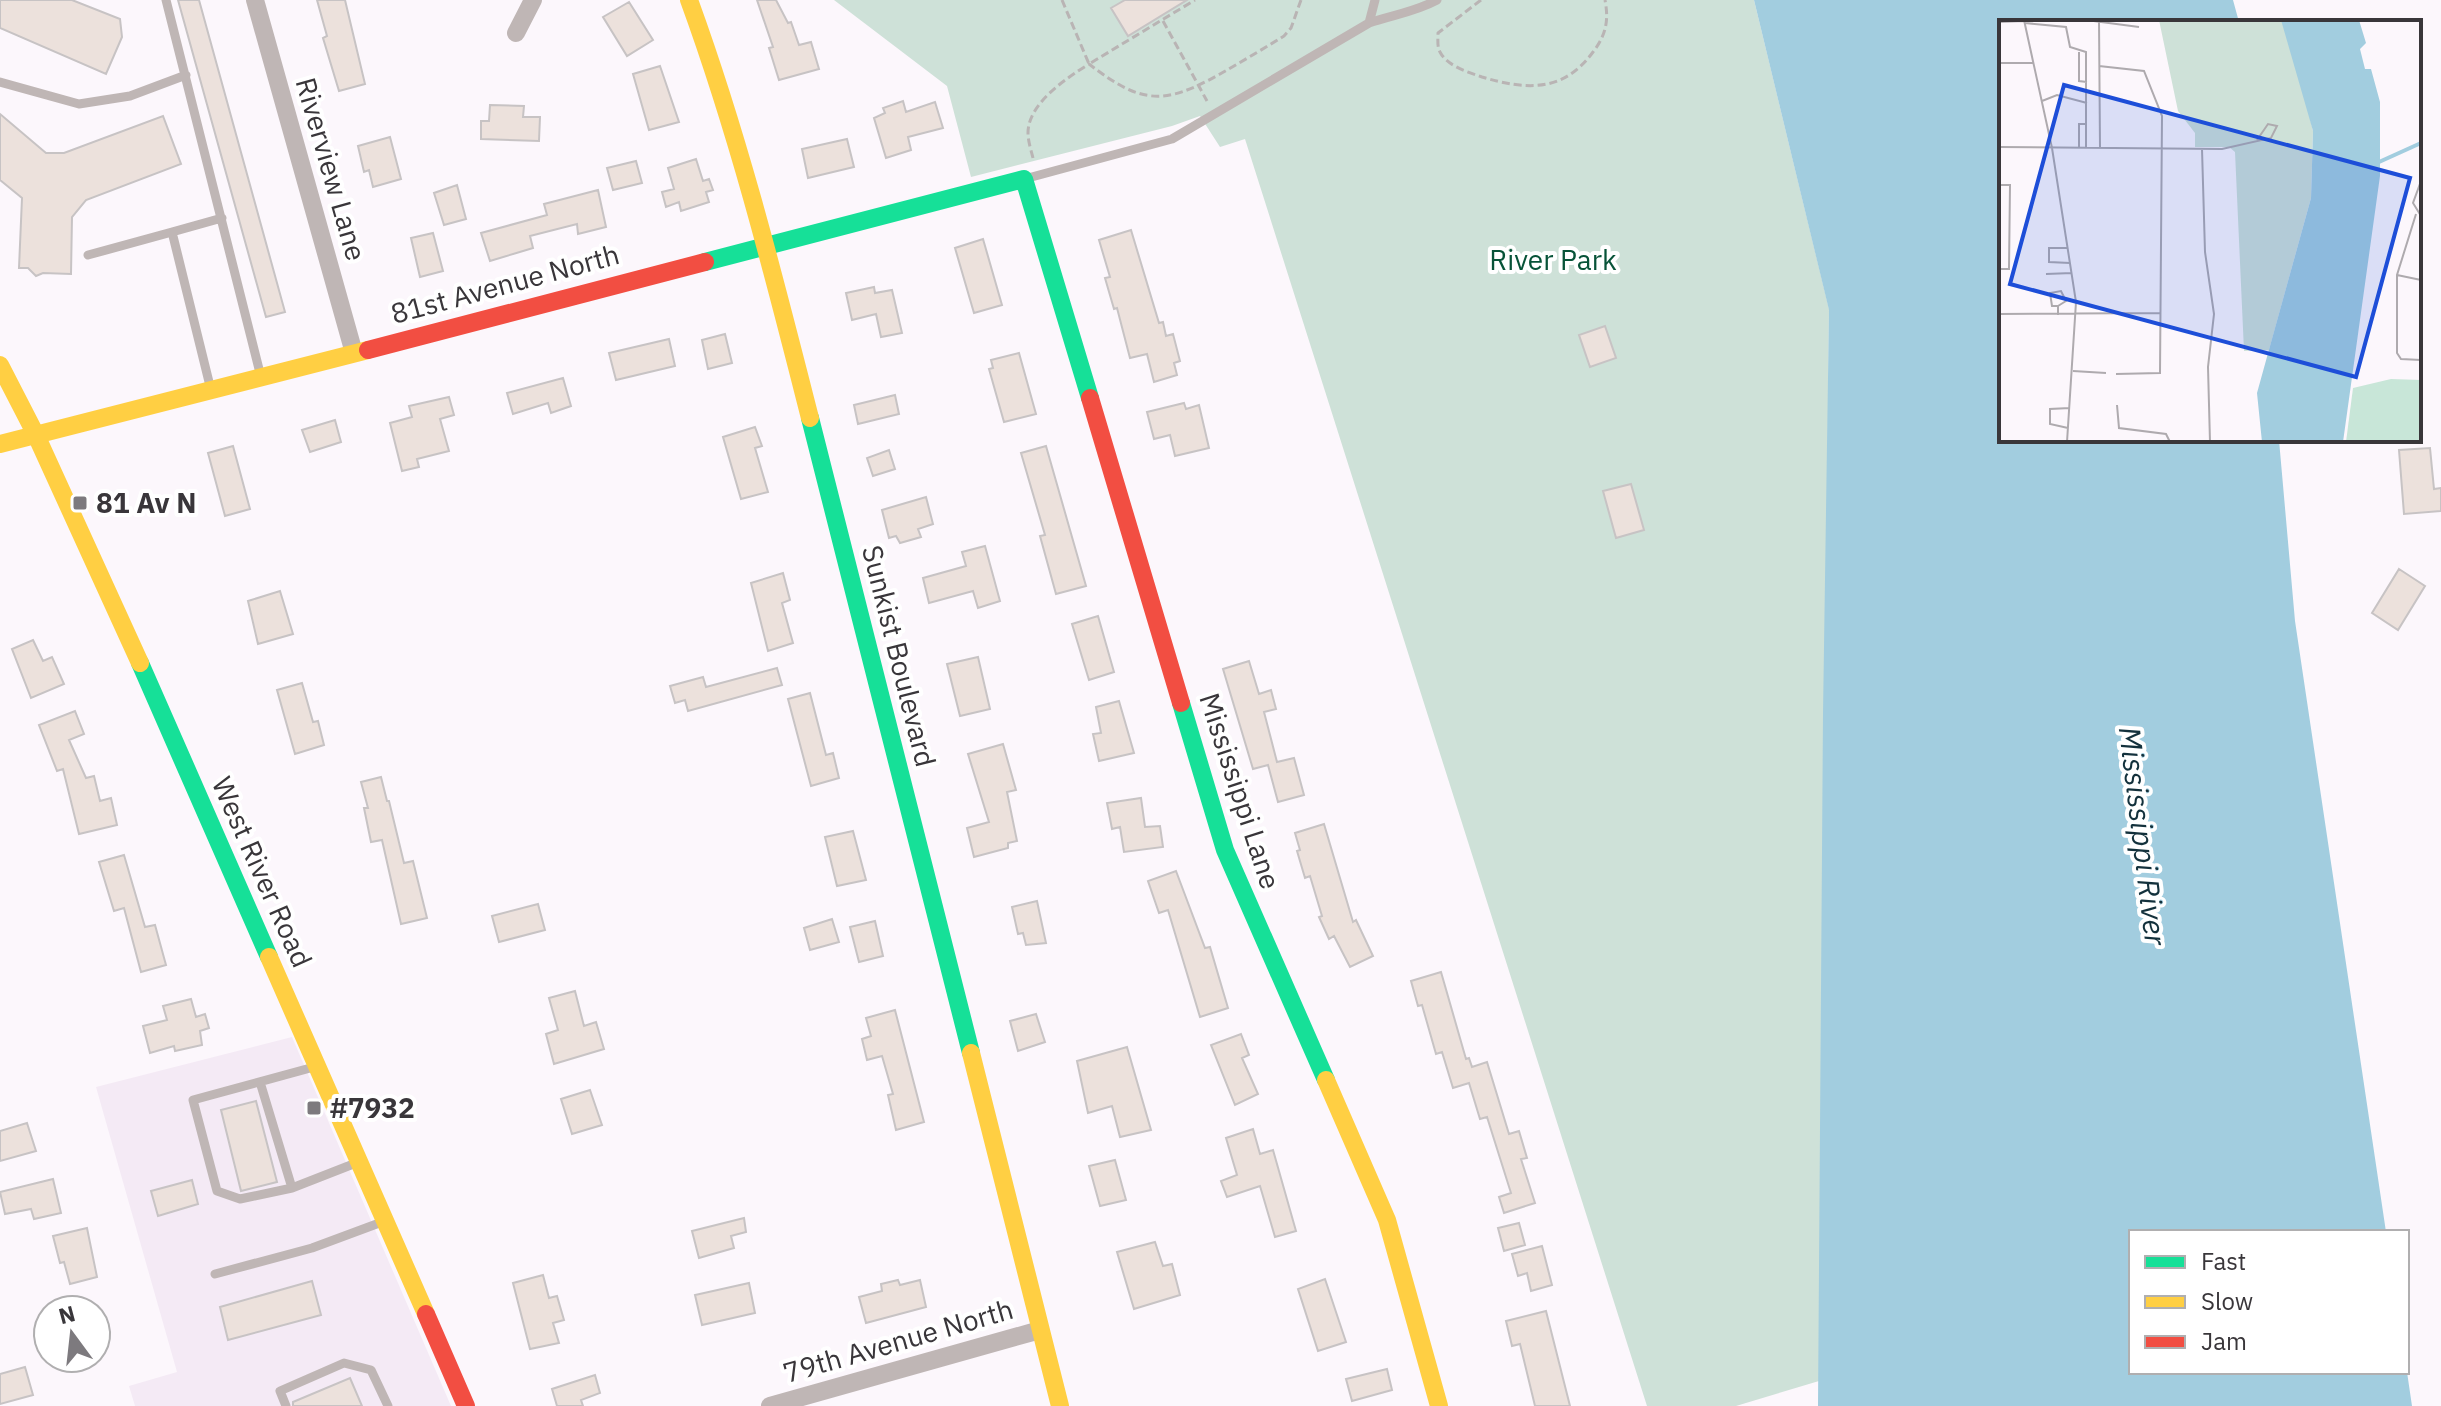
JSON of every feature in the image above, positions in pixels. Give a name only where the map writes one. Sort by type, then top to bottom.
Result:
[{"type":"street","name":"Riverview Lane","points":[[255,0],[354,353]]},
{"type":"street","points":[[516,33],[533,0]]},
{"type":"street","name":"Sunkist Boulevard","points":[[689,0],[715,71],[766,245],[1060,1406]]},
{"type":"street","name":"81st Avenue North","points":[[0,444],[1024,179]]},
{"type":"street","name":"Mississippi Lane","points":[[1024,179],[1225,850],[1387,1220],[1439,1406]]},
{"type":"street","name":"West River Road","points":[[0,365],[36,435],[133,645],[466,1406]]},
{"type":"street","name":"79th Avenue North","points":[[770,1406],[1040,1330]]},
{"type":"lane","points":[[166,0],[261,377]]},
{"type":"lane","points":[[1369,23],[1375,0]]},
{"type":"lane","points":[[1024,179],[1172,139],[1369,23],[1393,14],[1414,11],[1437,0]]},
{"type":"lane","points":[[0,82],[79,104],[130,96],[186,75]]},
{"type":"lane","points":[[88,255],[222,218]]},
{"type":"lane","points":[[172,232],[211,390]]},
{"type":"lane","points":[[317,1066],[193,1100],[217,1191],[240,1199],[292,1188],[360,1161]]},
{"type":"lane","points":[[260,1082],[292,1188]]},
{"type":"lane","points":[[215,1274],[312,1248],[385,1221]]},
{"type":"lane","points":[[286,1406],[280,1391],[344,1363],[371,1370],[388,1406]]},
{"type":"path","points":[[1062,0],[1089,64],[1118,85],[1147,95],[1184,93],[1284,36],[1291,28],[1301,0]]},
{"type":"path","points":[[1024,179],[1033,162],[1028,132],[1031,118],[1061,82],[1195,0]]},
{"type":"path","points":[[1481,0],[1438,33],[1440,53],[1469,73],[1520,86],[1561,81],[1579,68],[1601,41],[1608,15],[1605,0]]},
{"type":"path","points":[[1163,21],[1215,115]]},
{"type":"shaded area","points":[[292,1037],[451,1406],[135,1406],[129,1386],[177,1372],[96,1087]]},
{"type":"green space","name":"River Park","points":[[834,0],[1754,0],[1829,309],[1819,1381],[1736,1406],[1647,1406],[1245,139],[1220,147],[1200,116],[1172,126],[971,177],[947,86]]},
{"type":"water","name":"Mississippi River","points":[[1754,0],[2233,0],[2238,20],[1999,20],[1999,442],[2279,442],[2295,621],[2386,1230],[2129,1230],[2129,1374],[2407,1374],[2412,1406],[1818,1406],[1829,310]]},
{"type":"building","points":[[0,0],[72,0],[120,19],[122,37],[106,74],[0,28]]},
{"type":"building","points":[[178,0],[199,0],[285,312],[266,317]]},
{"type":"building","points":[[317,0],[345,0],[365,84],[339,91],[323,38],[327,36]]},
{"type":"building","points":[[757,0],[776,0],[788,23],[791,22],[799,45],[811,42],[819,69],[779,80],[769,48],[773,47]]},
{"type":"building","points":[[1125,0],[1187,0],[1128,36],[1111,8]]},
{"type":"building","points":[[629,2],[653,40],[627,56],[603,17]]},
{"type":"building","points":[[660,66],[679,122],[649,130],[633,74]]},
{"type":"building","points":[[903,101],[906,112],[935,102],[943,128],[908,137],[911,150],[886,158],[874,118],[885,113],[883,108]]},
{"type":"building","points":[[490,105],[524,106],[523,117],[540,117],[539,141],[481,139],[481,121],[489,121]]},
{"type":"building","points":[[0,114],[46,153],[64,153],[163,116],[181,164],[86,200],[72,217],[71,274],[43,273],[36,276],[28,268],[19,268],[22,198],[0,180]]},
{"type":"building","points":[[390,137],[401,179],[373,187],[369,170],[364,172],[358,146]]},
{"type":"building","points":[[847,139],[854,167],[808,178],[802,149]]},
{"type":"building","points":[[696,159],[703,181],[709,179],[713,190],[706,192],[709,202],[681,211],[679,202],[666,207],[662,192],[674,189],[668,168]]},
{"type":"building","points":[[636,161],[642,183],[613,190],[607,168]]},
{"type":"building","points":[[457,185],[466,219],[444,225],[434,193]]},
{"type":"building","points":[[598,190],[606,227],[578,234],[577,224],[530,236],[533,248],[490,261],[481,233],[547,215],[544,204]]},
{"type":"building","points":[[1131,230],[1159,323],[1163,322],[1166,336],[1173,334],[1180,361],[1174,363],[1177,375],[1154,382],[1147,354],[1130,358],[1117,308],[1114,309],[1105,278],[1110,277],[1099,240]]},
{"type":"building","points":[[433,233],[443,271],[420,277],[411,238]]},
{"type":"building","points":[[983,239],[1002,305],[974,313],[955,248]]},
{"type":"building","points":[[874,287],[875,293],[892,290],[902,333],[881,337],[876,314],[852,320],[846,293]]},
{"type":"building","points":[[1605,326],[1616,358],[1590,367],[1579,335]]},
{"type":"building","points":[[725,334],[732,363],[708,369],[702,340]]},
{"type":"building","points":[[669,339],[675,366],[616,380],[609,353]]},
{"type":"building","points":[[1019,353],[1036,414],[1004,422],[989,369],[993,368],[991,360]]},
{"type":"building","points":[[563,378],[571,406],[551,413],[548,403],[513,414],[507,393]]},
{"type":"building","points":[[895,395],[899,414],[858,424],[854,405]]},
{"type":"building","points":[[449,397],[454,415],[440,419],[449,451],[417,459],[419,467],[402,471],[390,423],[412,417],[409,406]]},
{"type":"building","points":[[1184,403],[1186,409],[1199,405],[1209,448],[1175,456],[1170,435],[1154,439],[1147,412]]},
{"type":"building","points":[[335,420],[341,442],[310,452],[302,430]]},
{"type":"building","points":[[755,427],[762,446],[755,448],[768,492],[741,499],[723,437]]},
{"type":"building","points":[[233,446],[250,509],[225,516],[208,453]]},
{"type":"building","points":[[1046,446],[1086,586],[1056,594],[1040,536],[1045,535],[1021,453]]},
{"type":"building","points":[[2430,448],[2434,489],[2441,488],[2441,511],[2404,514],[2399,450]]},
{"type":"building","points":[[889,450],[895,469],[873,476],[867,458]]},
{"type":"building","points":[[1631,484],[1644,530],[1616,538],[1603,491]]},
{"type":"building","points":[[926,497],[933,524],[918,529],[921,537],[900,543],[896,536],[889,538],[882,510]]},
{"type":"building","points":[[985,546],[1000,601],[978,608],[973,591],[929,603],[923,578],[966,566],[962,552]]},
{"type":"building","points":[[2399,569],[2425,586],[2398,630],[2372,613]]},
{"type":"building","points":[[783,573],[790,600],[782,603],[793,643],[768,651],[751,583]]},
{"type":"building","points":[[280,591],[293,634],[258,644],[248,601]]},
{"type":"building","points":[[1098,616],[1114,672],[1089,680],[1072,624]]},
{"type":"building","points":[[33,640],[43,661],[52,657],[64,684],[31,698],[12,649]]},
{"type":"building","points":[[978,657],[990,709],[960,716],[947,664]]},
{"type":"building","points":[[1249,661],[1259,694],[1271,690],[1276,709],[1264,712],[1277,762],[1294,758],[1304,795],[1278,802],[1268,765],[1253,769],[1223,669]]},
{"type":"building","points":[[777,668],[782,685],[688,711],[685,700],[675,703],[670,686],[703,677],[706,687]]},
{"type":"building","points":[[302,683],[313,722],[318,721],[324,745],[295,754],[277,690]]},
{"type":"building","points":[[810,693],[826,755],[833,753],[839,778],[811,786],[788,699]]},
{"type":"building","points":[[1119,701],[1134,753],[1099,761],[1093,734],[1101,733],[1096,707]]},
{"type":"building","points":[[75,711],[84,734],[69,740],[86,778],[94,776],[100,801],[111,798],[117,825],[79,834],[63,769],[57,771],[39,725]]},
{"type":"building","points":[[1003,744],[1016,790],[1007,792],[1017,841],[1008,843],[1008,848],[974,857],[967,828],[989,822],[968,754]]},
{"type":"building","points":[[381,777],[404,863],[413,861],[427,918],[401,924],[382,840],[371,842],[364,808],[368,808],[361,782]]},
{"type":"building","points":[[1141,798],[1145,827],[1160,826],[1163,847],[1124,852],[1120,827],[1112,829],[1107,803]]},
{"type":"building","points":[[1324,824],[1353,922],[1356,920],[1373,956],[1350,967],[1334,936],[1329,939],[1319,917],[1322,916],[1310,876],[1305,878],[1297,851],[1300,850],[1295,833]]},
{"type":"building","points":[[853,831],[866,880],[837,886],[825,837]]},
{"type":"building","points":[[124,855],[145,927],[155,925],[166,965],[141,972],[124,908],[114,911],[99,862]]},
{"type":"building","points":[[1176,871],[1205,948],[1210,947],[1228,1008],[1200,1017],[1168,910],[1159,913],[1148,881]]},
{"type":"building","points":[[1037,901],[1046,943],[1026,945],[1023,933],[1018,934],[1012,907]]},
{"type":"building","points":[[538,904],[545,930],[499,942],[492,916]]},
{"type":"building","points":[[832,919],[839,942],[810,950],[804,928]]},
{"type":"building","points":[[875,921],[883,956],[859,962],[850,927]]},
{"type":"building","points":[[1441,972],[1466,1059],[1469,1058],[1472,1067],[1487,1062],[1509,1134],[1519,1131],[1527,1158],[1521,1159],[1535,1203],[1504,1213],[1499,1197],[1511,1193],[1487,1117],[1480,1119],[1469,1083],[1453,1088],[1442,1052],[1436,1054],[1422,1005],[1418,1006],[1411,981]]},
{"type":"building","points":[[575,991],[584,1026],[596,1022],[604,1049],[554,1064],[546,1034],[558,1030],[549,998]]},
{"type":"building","points":[[191,999],[196,1017],[205,1014],[209,1028],[200,1031],[202,1045],[175,1051],[174,1046],[150,1053],[143,1026],[167,1020],[163,1006]]},
{"type":"building","points":[[895,1010],[924,1122],[896,1130],[888,1095],[893,1094],[882,1056],[867,1060],[862,1039],[871,1036],[866,1018]]},
{"type":"building","points":[[1036,1014],[1045,1042],[1018,1051],[1010,1021]]},
{"type":"building","points":[[1241,1034],[1249,1055],[1242,1058],[1258,1094],[1235,1105],[1211,1045]]},
{"type":"building","points":[[1127,1047],[1151,1130],[1120,1137],[1112,1106],[1088,1113],[1077,1061]]},
{"type":"building","points":[[590,1090],[602,1125],[572,1134],[561,1099]]},
{"type":"building","points":[[256,1101],[277,1182],[241,1191],[221,1110]]},
{"type":"building","points":[[27,1123],[36,1151],[0,1161],[0,1131]]},
{"type":"building","points":[[1253,1129],[1260,1154],[1273,1150],[1296,1231],[1275,1237],[1260,1186],[1227,1197],[1221,1181],[1237,1175],[1226,1138]]},
{"type":"building","points":[[1115,1160],[1126,1200],[1100,1206],[1089,1166]]},
{"type":"building","points":[[53,1179],[61,1213],[34,1219],[31,1209],[5,1214],[0,1192]]},
{"type":"building","points":[[192,1180],[198,1204],[158,1216],[151,1191]]},
{"type":"building","points":[[744,1218],[746,1232],[731,1236],[734,1248],[699,1258],[692,1231]]},
{"type":"building","points":[[1519,1223],[1525,1245],[1504,1251],[1498,1228]]},
{"type":"building","points":[[87,1228],[97,1277],[70,1284],[64,1262],[60,1263],[53,1236]]},
{"type":"building","points":[[1155,1242],[1163,1266],[1172,1264],[1180,1295],[1134,1309],[1117,1252]]},
{"type":"building","points":[[1542,1246],[1552,1285],[1531,1291],[1527,1273],[1518,1276],[1512,1254]]},
{"type":"building","points":[[543,1275],[549,1298],[557,1296],[564,1320],[553,1323],[559,1343],[530,1349],[513,1283]]},
{"type":"building","points":[[1325,1279],[1346,1342],[1318,1351],[1298,1289]]},
{"type":"building","points":[[898,1280],[900,1285],[920,1280],[926,1307],[866,1323],[859,1297],[882,1291],[881,1284]]},
{"type":"building","points":[[312,1281],[321,1315],[228,1340],[220,1307]]},
{"type":"building","points":[[749,1283],[755,1313],[702,1325],[695,1295]]},
{"type":"building","points":[[1546,1311],[1570,1406],[1535,1406],[1520,1344],[1512,1346],[1506,1321]]},
{"type":"building","points":[[25,1367],[33,1395],[0,1404],[0,1374]]},
{"type":"building","points":[[1387,1369],[1392,1390],[1352,1401],[1346,1379]]},
{"type":"building","points":[[595,1375],[600,1393],[581,1400],[583,1406],[557,1406],[552,1389]]},
{"type":"building","points":[[350,1378],[362,1406],[293,1406],[293,1402]]},
{"type":"traffic: fast","points":[[705,262],[1024,179],[1090,398]]},
{"type":"traffic: fast","points":[[810,418],[971,1053]]},
{"type":"traffic: fast","points":[[140,663],[269,957]]},
{"type":"traffic: fast","points":[[1181,703],[1225,850],[1326,1080]]},
{"type":"traffic: slow","points":[[689,0],[740,155],[810,418]]},
{"type":"traffic: slow","points":[[0,444],[368,350]]},
{"type":"traffic: slow","points":[[0,365],[36,435],[140,663]]},
{"type":"traffic: slow","points":[[269,957],[426,1314]]},
{"type":"traffic: slow","points":[[971,1053],[1060,1406]]},
{"type":"traffic: slow","points":[[1326,1080],[1387,1220],[1439,1406]]},
{"type":"traffic: jam","points":[[368,350],[705,262]]},
{"type":"traffic: jam","points":[[1090,398],[1181,703]]},
{"type":"traffic: jam","points":[[426,1314],[466,1406]]},
{"type":"place","name":"81 Av N","points":[[80,503]]},
{"type":"place","name":"#7932","points":[[314,1108]]}]
